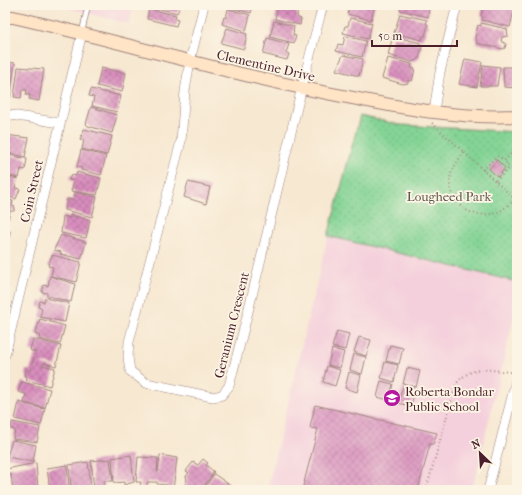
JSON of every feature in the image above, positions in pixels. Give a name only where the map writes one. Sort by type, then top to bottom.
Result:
[{"type":"street","points":[[190,61],[204,5]]},
{"type":"street","points":[[301,89],[323,5]]},
{"type":"street","points":[[434,111],[440,72],[457,5]]},
{"type":"street","name":"Clementine Drive","points":[[8,15],[301,89],[408,108],[494,117],[517,116]]},
{"type":"street","name":"Coin Street","points":[[5,355],[82,33]]},
{"type":"street","name":"Geranium Crescent","points":[[190,61],[185,91],[181,141],[129,342],[128,357],[130,371],[146,383],[213,397],[222,395],[229,386],[283,174],[301,89]]},
{"type":"street","points":[[5,114],[60,123]]},
{"type":"street","points":[[488,490],[517,377]]},
{"type":"lane","points":[[82,33],[88,5]]},
{"type":"path","points":[[434,111],[432,123],[464,152],[483,170],[496,181],[516,200],[498,212],[483,215],[470,213],[460,206],[452,194],[450,181],[453,169],[464,152]]},
{"type":"path","points":[[505,160],[517,147]]},
{"type":"path","points":[[483,170],[497,156],[505,160],[509,168],[496,181]]},
{"type":"path","points":[[426,490],[456,384],[463,376],[472,370],[483,368],[517,372]]},
{"type":"shaded area","points":[[57,5],[134,5],[129,24]]},
{"type":"shaded area","name":"Roberta Bondar Public School","points":[[328,236],[517,282],[517,305],[472,490],[267,490]]},
{"type":"green space","name":"Lougheed Park","points":[[360,116],[401,125],[517,132],[517,282],[328,236]]},
{"type":"building","points":[[147,5],[181,5],[177,13],[147,6]]},
{"type":"building","points":[[227,5],[253,5],[251,13],[226,7]]},
{"type":"building","points":[[278,5],[299,8],[297,14],[298,18],[301,19],[300,25],[275,19]]},
{"type":"building","points":[[353,5],[375,5],[371,20],[347,14],[349,8],[352,9]]},
{"type":"building","points":[[401,5],[429,5],[428,17],[400,10]]},
{"type":"building","points":[[483,5],[505,5],[515,7],[510,27],[482,20],[483,17],[481,16]]},
{"type":"building","points":[[149,9],[176,15],[175,19],[178,20],[176,26],[147,19]]},
{"type":"building","points":[[228,9],[250,15],[246,31],[222,24],[224,17],[226,18]]},
{"type":"building","points":[[400,14],[427,20],[426,24],[428,25],[425,36],[423,36],[422,40],[394,33]]},
{"type":"building","points":[[350,18],[372,23],[368,39],[343,33],[345,26],[348,26]]},
{"type":"building","points":[[274,21],[294,26],[293,35],[296,36],[294,43],[270,37]]},
{"type":"building","points":[[481,23],[507,29],[508,36],[502,37],[501,41],[506,44],[505,48],[503,49],[476,43],[477,39],[475,38],[478,25],[481,26]]},
{"type":"building","points":[[227,28],[247,34],[244,49],[221,43]]},
{"type":"building","points":[[345,36],[366,41],[362,57],[336,51],[338,44],[343,45]]},
{"type":"building","points":[[393,36],[420,43],[419,45],[422,46],[419,59],[412,62],[388,55]]},
{"type":"building","points":[[267,38],[289,44],[286,53],[289,54],[287,60],[263,54]]},
{"type":"building","points":[[343,55],[363,59],[359,76],[336,70]]},
{"type":"building","points":[[388,58],[412,64],[411,68],[415,69],[412,81],[408,80],[408,83],[403,84],[382,78]]},
{"type":"building","points":[[465,59],[482,62],[477,87],[459,84]]},
{"type":"building","points":[[5,62],[15,63],[10,98],[5,97]]},
{"type":"building","points":[[483,65],[500,67],[497,86],[480,86]]},
{"type":"building","points":[[18,67],[44,69],[39,101],[29,99],[30,95],[26,95],[27,90],[22,90],[21,98],[14,97]]},
{"type":"building","points":[[503,67],[517,67],[517,88],[504,87]]},
{"type":"building","points":[[101,68],[126,73],[122,92],[97,86]]},
{"type":"building","points":[[91,89],[121,96],[117,112],[92,106],[94,97],[89,96]]},
{"type":"building","points":[[91,107],[117,115],[112,133],[88,126],[86,124]]},
{"type":"building","points":[[84,129],[112,136],[107,155],[82,149],[84,140],[80,140]]},
{"type":"building","points":[[5,135],[29,138],[25,157],[5,152]]},
{"type":"building","points":[[81,150],[106,156],[101,175],[81,170],[82,168],[77,167]]},
{"type":"building","points":[[5,154],[27,159],[25,170],[21,169],[19,178],[5,175]]},
{"type":"building","points":[[497,160],[505,168],[498,177],[489,169]]},
{"type":"building","points":[[77,172],[101,178],[97,195],[71,191],[74,181],[69,180],[71,175],[76,176]]},
{"type":"building","points":[[5,176],[18,179],[15,188],[20,189],[16,199],[5,196]]},
{"type":"building","points":[[188,182],[210,187],[206,204],[184,197]]},
{"type":"building","points":[[75,192],[97,197],[92,217],[65,210],[67,199],[73,200]]},
{"type":"building","points":[[5,199],[13,201],[12,206],[15,207],[14,211],[10,211],[8,220],[5,220]]},
{"type":"building","points":[[70,215],[90,220],[86,238],[61,233],[63,216],[70,218]]},
{"type":"building","points":[[5,230],[10,231],[7,242],[5,241]]},
{"type":"building","points":[[61,235],[86,242],[81,259],[60,254],[61,252],[54,250]]},
{"type":"building","points":[[52,255],[81,262],[76,282],[51,276],[53,267],[48,266]]},
{"type":"building","points":[[50,276],[75,284],[71,302],[47,296],[47,293],[42,292],[44,285],[48,286]]},
{"type":"building","points":[[45,298],[69,303],[65,322],[40,317],[42,308],[38,307],[40,301],[44,302]]},
{"type":"building","points":[[40,319],[65,326],[60,344],[39,339],[40,336],[35,334]]},
{"type":"building","points":[[337,331],[349,334],[345,350],[332,347]]},
{"type":"building","points":[[359,337],[371,340],[366,356],[354,352]]},
{"type":"building","points":[[33,339],[61,346],[56,366],[43,363],[42,365],[55,368],[50,386],[26,380],[26,370],[30,370],[36,352],[30,350]]},
{"type":"building","points":[[390,345],[403,348],[399,364],[386,361]]},
{"type":"building","points":[[332,349],[344,352],[340,368],[328,365]]},
{"type":"building","points":[[354,354],[366,357],[362,374],[350,370]]},
{"type":"building","points":[[385,362],[398,365],[394,382],[381,378]]},
{"type":"building","points":[[327,366],[340,370],[335,386],[323,382]]},
{"type":"building","points":[[407,368],[420,371],[416,387],[403,384]]},
{"type":"building","points":[[349,372],[361,375],[357,392],[345,388]]},
{"type":"building","points":[[381,381],[393,384],[389,400],[377,397]]},
{"type":"building","points":[[22,382],[50,389],[45,408],[24,403],[26,394],[18,392]]},
{"type":"building","points":[[403,386],[415,390],[411,406],[398,403]]},
{"type":"building","points":[[19,402],[45,409],[41,425],[15,419]]},
{"type":"building","points":[[315,405],[437,433],[433,444],[430,444],[418,490],[302,490],[318,429],[310,428]]},
{"type":"building","points":[[12,422],[40,427],[37,442],[13,439],[15,430],[11,429]]},
{"type":"building","points":[[12,440],[36,445],[33,462],[7,457]]},
{"type":"building","points":[[131,455],[134,482],[124,485],[124,482],[114,483],[112,458]]},
{"type":"building","points":[[160,455],[177,458],[173,490],[166,490],[167,485],[157,484],[157,482],[147,482],[147,487],[140,487],[141,482],[136,482],[138,457],[158,458],[158,472]]},
{"type":"building","points":[[110,459],[113,481],[104,481],[105,490],[94,490],[91,461]]},
{"type":"building","points":[[203,459],[208,463],[206,465],[214,472],[201,490],[190,488],[189,490],[185,487],[187,485],[185,483],[187,480],[186,476],[189,473],[186,471],[193,462],[198,465]]},
{"type":"building","points":[[88,462],[91,487],[87,490],[81,490],[81,487],[71,488],[69,465]]},
{"type":"building","points":[[36,463],[38,490],[13,490],[11,474],[7,474],[6,469]]},
{"type":"building","points":[[67,465],[69,487],[61,488],[61,490],[50,490],[47,468]]},
{"type":"building","points":[[214,474],[231,486],[228,490],[203,490]]},
{"type":"place","name":"Roberta Bondar Public School","points":[[392,398]]}]
